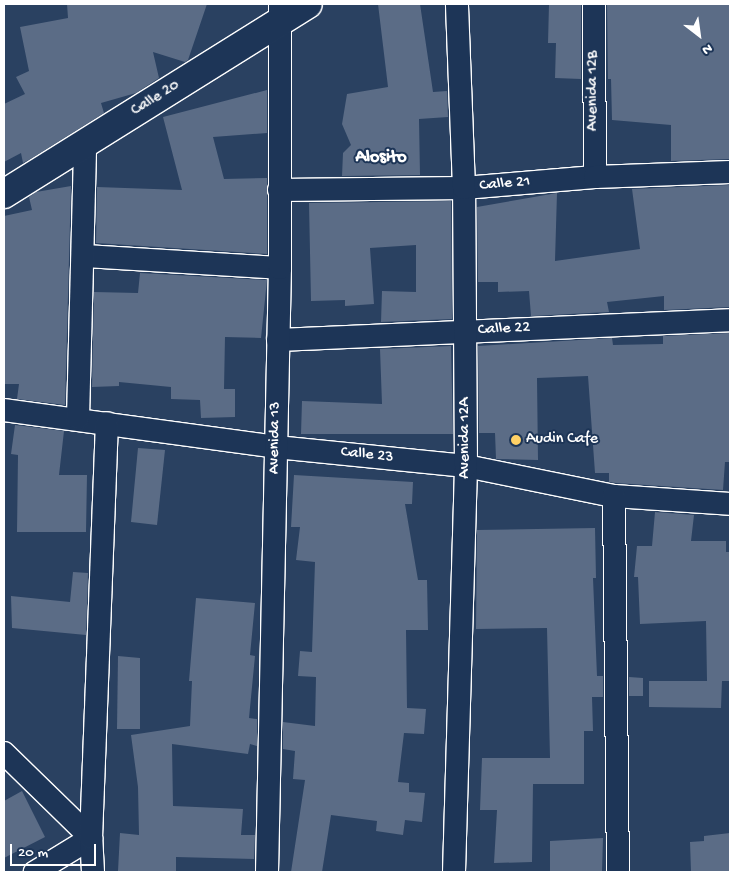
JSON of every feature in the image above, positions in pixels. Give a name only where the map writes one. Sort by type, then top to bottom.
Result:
[{"type":"street","name":"Calle 20","points":[[4,194],[85,144],[280,12],[308,4]]},
{"type":"street","name":"Avenida 12A","points":[[454,872],[466,466],[464,188],[457,4]]},
{"type":"street","name":"Avenida 12B","points":[[594,4],[595,177]]},
{"type":"street","name":"Avenida 13","points":[[267,872],[280,268],[278,190],[280,12]]},
{"type":"street","points":[[78,418],[84,256],[85,144]]},
{"type":"street","name":"Calle 21","points":[[278,190],[464,188],[595,177],[730,172]]},
{"type":"street","points":[[84,256],[280,268]]},
{"type":"street","name":"Calle 22","points":[[278,340],[730,320]]},
{"type":"street","name":"Calle 23","points":[[4,410],[78,418],[276,447],[466,466],[614,496],[730,504]]},
{"type":"street","points":[[93,872],[90,838],[107,423]]},
{"type":"street","points":[[614,496],[618,872]]},
{"type":"street","points":[[4,753],[90,838]]},
{"type":"street","points":[[35,872],[90,838]]},
{"type":"building","points":[[67,4],[207,4],[188,60],[185,62],[153,52],[159,78],[136,93],[101,103],[104,113],[23,163],[21,153],[4,162],[4,104],[25,94],[16,77],[29,71],[20,27],[68,18]]},
{"type":"building","points":[[378,4],[420,4],[433,92],[447,91],[448,117],[419,119],[420,175],[342,176],[343,153],[351,145],[342,124],[347,94],[388,87]]},
{"type":"building","points":[[549,4],[581,4],[581,79],[555,78],[556,43],[548,43]]},
{"type":"building","points":[[607,4],[730,4],[729,159],[671,161],[671,125],[612,120],[611,79],[608,79]]},
{"type":"building","points":[[267,90],[267,133],[213,137],[224,179],[267,178],[267,254],[96,243],[97,187],[182,190],[163,117]]},
{"type":"building","points":[[730,185],[730,307],[664,310],[664,296],[607,302],[609,312],[531,316],[529,291],[498,292],[498,282],[478,282],[477,207],[557,193],[555,261],[640,249],[632,189]]},
{"type":"building","points":[[71,186],[65,405],[17,399],[19,384],[4,384],[4,216],[32,210],[29,197],[36,192]]},
{"type":"building","points":[[451,201],[452,319],[381,322],[382,291],[416,292],[416,245],[370,248],[374,304],[345,306],[345,300],[311,301],[309,203]]},
{"type":"building","points":[[140,273],[267,280],[261,338],[225,337],[224,389],[235,389],[235,417],[201,418],[200,400],[171,399],[171,387],[119,382],[119,386],[92,387],[94,292],[138,293]]},
{"type":"building","points":[[730,333],[730,462],[725,462],[723,490],[616,483],[609,482],[609,473],[595,473],[588,376],[537,378],[538,460],[496,459],[495,433],[479,433],[478,346],[612,338],[613,345],[663,344],[663,336]]},
{"type":"building","points":[[451,346],[453,434],[301,434],[302,401],[382,404],[380,349]]},
{"type":"building","points":[[15,425],[64,431],[59,475],[87,475],[86,532],[17,532],[18,455],[11,454]]},
{"type":"building","points":[[138,448],[165,450],[157,525],[131,522]]},
{"type":"building","points":[[294,475],[413,482],[412,504],[405,504],[418,580],[427,580],[428,630],[406,630],[407,708],[426,709],[424,734],[404,733],[398,782],[409,783],[409,792],[425,793],[422,822],[405,820],[403,835],[376,831],[377,821],[331,815],[322,872],[291,872],[305,780],[293,779],[295,751],[283,749],[283,722],[315,726],[316,677],[298,676],[300,651],[312,652],[315,562],[296,560],[300,527],[291,527]]},
{"type":"building","points":[[655,512],[694,515],[691,541],[726,541],[726,552],[730,552],[730,681],[722,681],[721,708],[649,707],[649,681],[707,681],[706,621],[640,624],[638,577],[634,577],[637,546],[652,546]]},
{"type":"building","points":[[595,528],[596,578],[593,578],[597,676],[603,676],[603,697],[592,697],[593,731],[584,731],[584,784],[533,784],[532,862],[494,863],[497,810],[480,810],[482,758],[550,758],[547,628],[476,629],[477,530]]},
{"type":"building","points":[[73,572],[88,573],[86,635],[12,628],[11,596],[70,602]]},
{"type":"building","points":[[196,598],[255,603],[250,655],[255,656],[249,718],[257,719],[257,746],[250,744],[248,754],[172,744],[173,806],[243,809],[241,835],[255,835],[254,859],[176,857],[176,872],[118,871],[120,833],[139,835],[138,787],[131,735],[190,726],[192,681],[189,681]]},
{"type":"building","points":[[118,656],[140,658],[140,729],[117,729]]},
{"type":"building","points":[[629,677],[643,678],[643,696],[629,696]]},
{"type":"building","points":[[22,791],[45,837],[4,858],[4,801]]},
{"type":"building","points":[[730,833],[730,872],[691,872],[690,842],[704,841],[704,836]]},
{"type":"building","points":[[603,838],[602,872],[550,872],[550,841]]},
{"type":"place","name":"Audin Cafe","points":[[516,440]]},
{"type":"district","name":"Alosito","points":[[381,158]]}]
